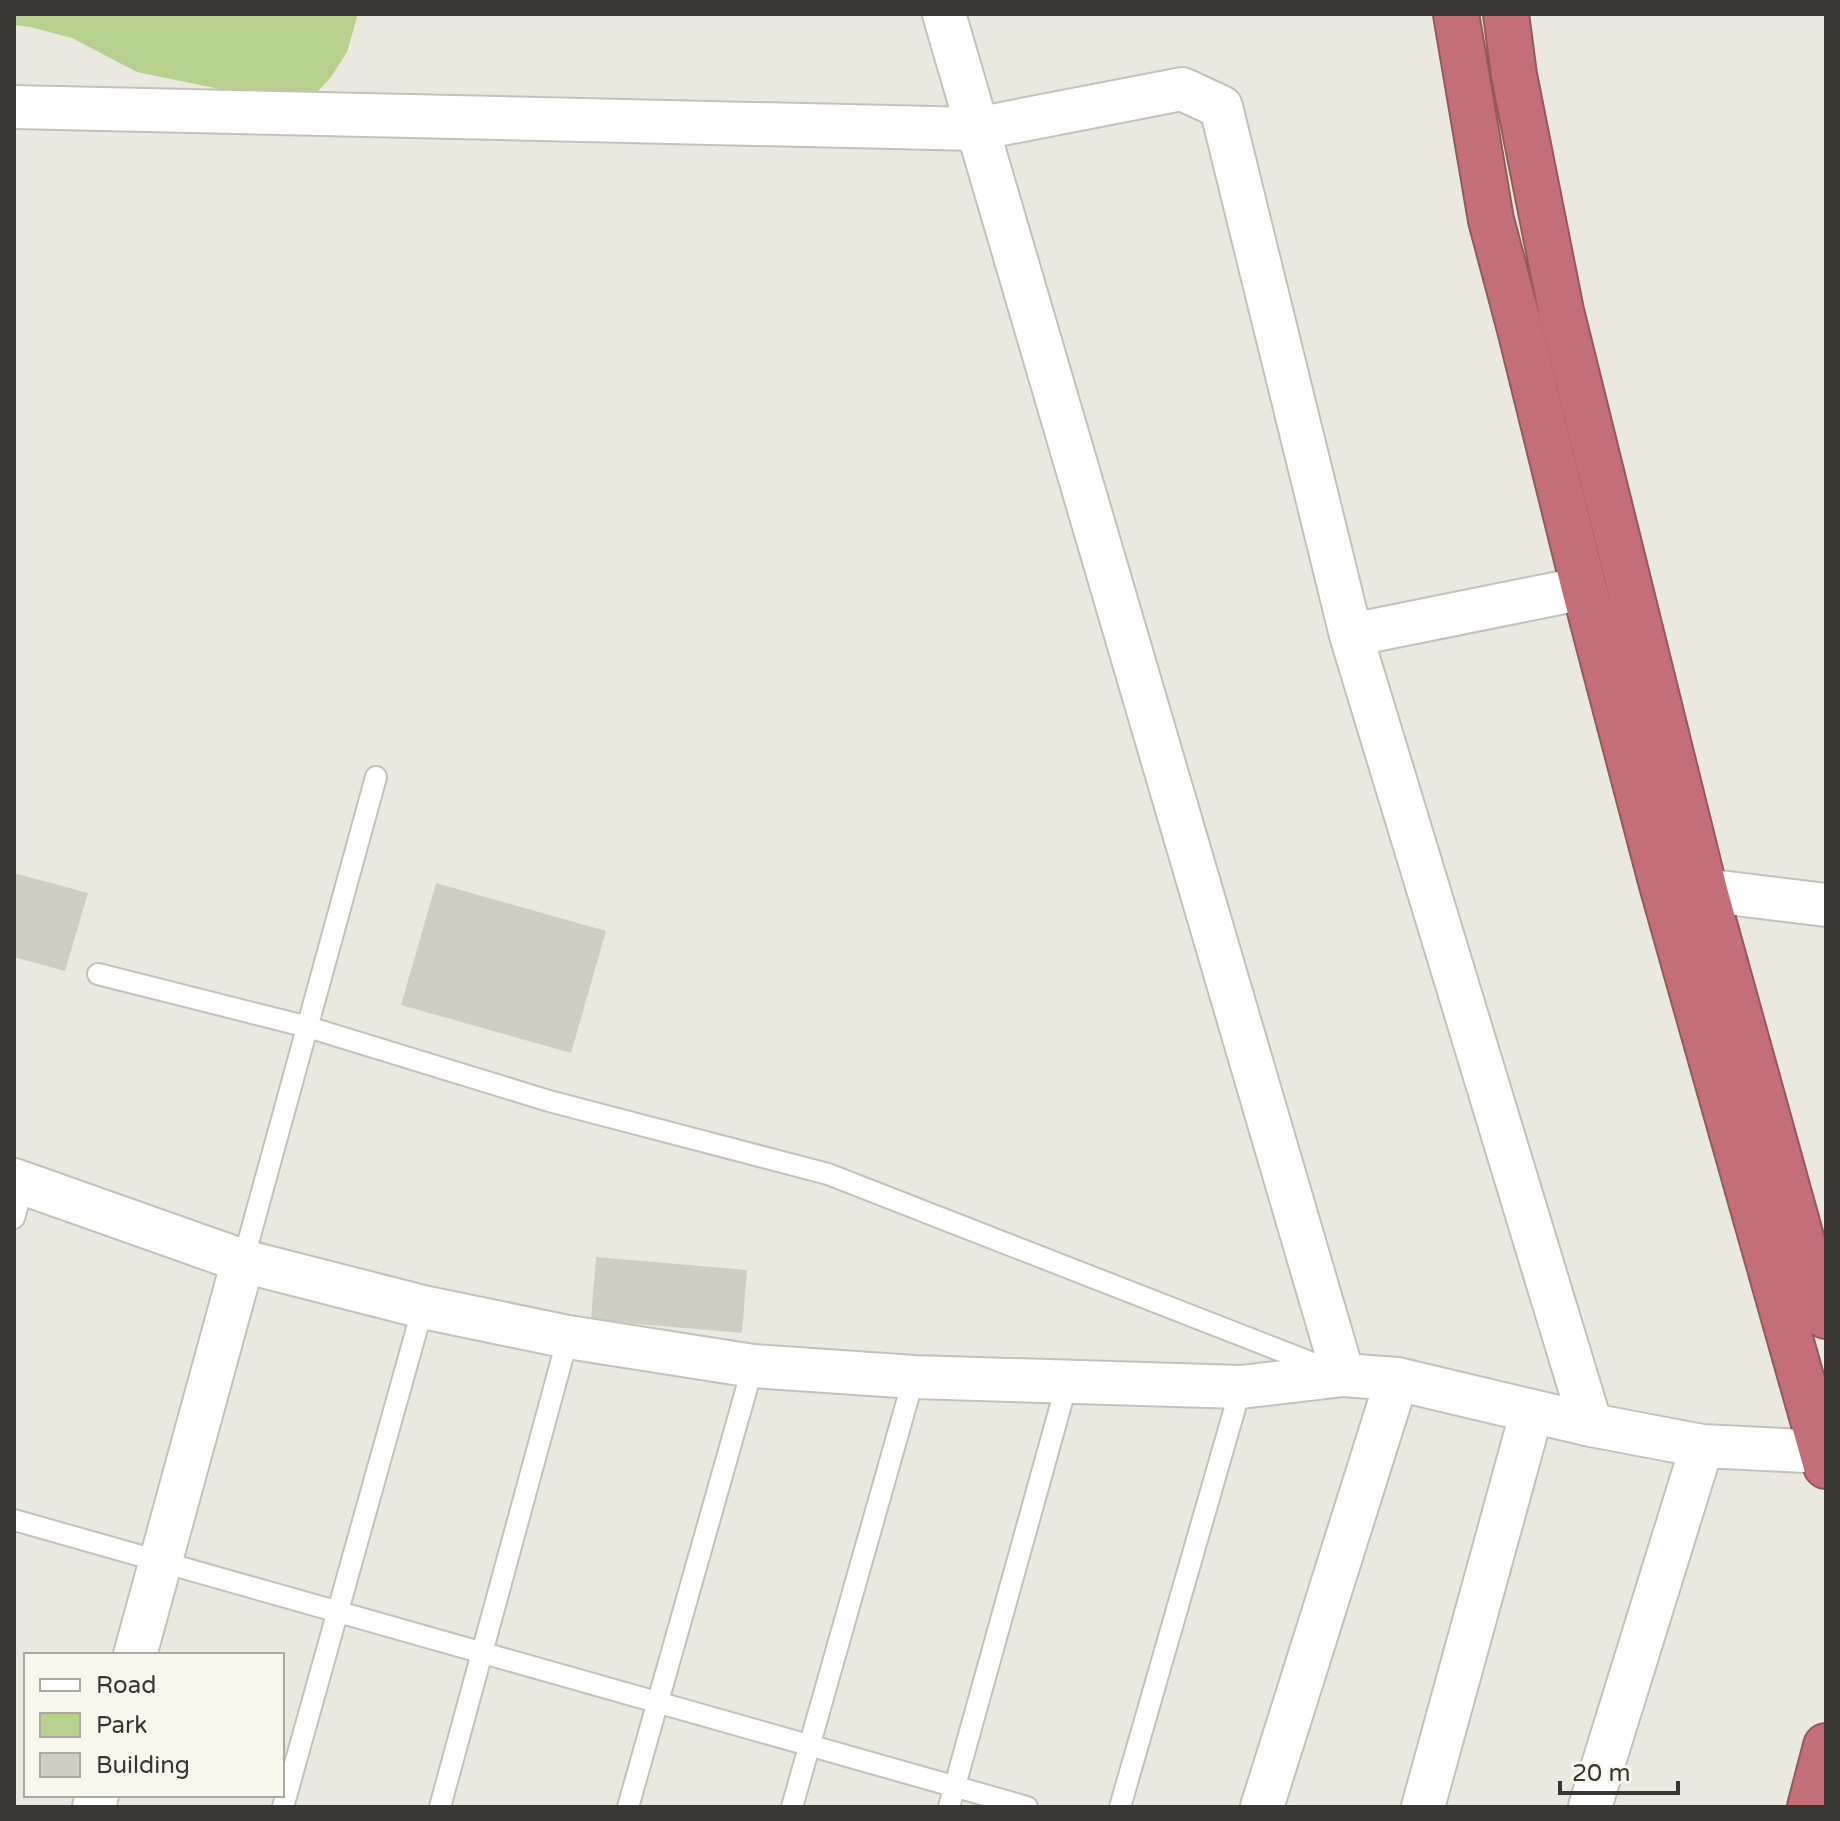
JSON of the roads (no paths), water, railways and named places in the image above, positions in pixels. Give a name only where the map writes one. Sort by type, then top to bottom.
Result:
[{"type":"highway","points":[[1456,14],[1491,220],[1584,588],[1662,885],[1825,1457]]},
{"type":"highway","points":[[1506,14],[1514,75],[1561,311],[1705,891],[1810,1270],[1826,1316]]},
{"type":"highway","points":[[1810,1807],[1826,1746]]},
{"type":"street","points":[[944,14],[1343,1375]]},
{"type":"street","points":[[14,107],[976,129],[1182,89],[1221,107],[1351,635],[1591,1425]]},
{"type":"street","points":[[1351,635],[1584,588]]},
{"type":"street","points":[[1662,885],[1826,905]]},
{"type":"street","points":[[17,1193],[243,1261],[423,1307],[568,1337],[753,1366],[914,1377],[1241,1387],[1343,1375],[1397,1379],[1591,1425],[1702,1446],[1825,1457]]},
{"type":"street","points":[[136,1653],[243,1261]]},
{"type":"street","points":[[1262,1807],[1397,1379]]},
{"type":"street","points":[[1423,1807],[1532,1411]]},
{"type":"street","points":[[1590,1807],[1702,1446]]},
{"type":"lane","points":[[243,1261],[376,777]]},
{"type":"lane","points":[[98,974],[308,1027],[549,1101],[828,1174],[1343,1375]]},
{"type":"lane","points":[[283,1807],[423,1307]]},
{"type":"lane","points":[[440,1807],[568,1337]]},
{"type":"lane","points":[[628,1807],[753,1366]]},
{"type":"lane","points":[[792,1807],[914,1377]]},
{"type":"lane","points":[[949,1807],[1067,1383]]},
{"type":"lane","points":[[1120,1807],[1241,1387]]},
{"type":"lane","points":[[14,1520],[1027,1807]]}]
